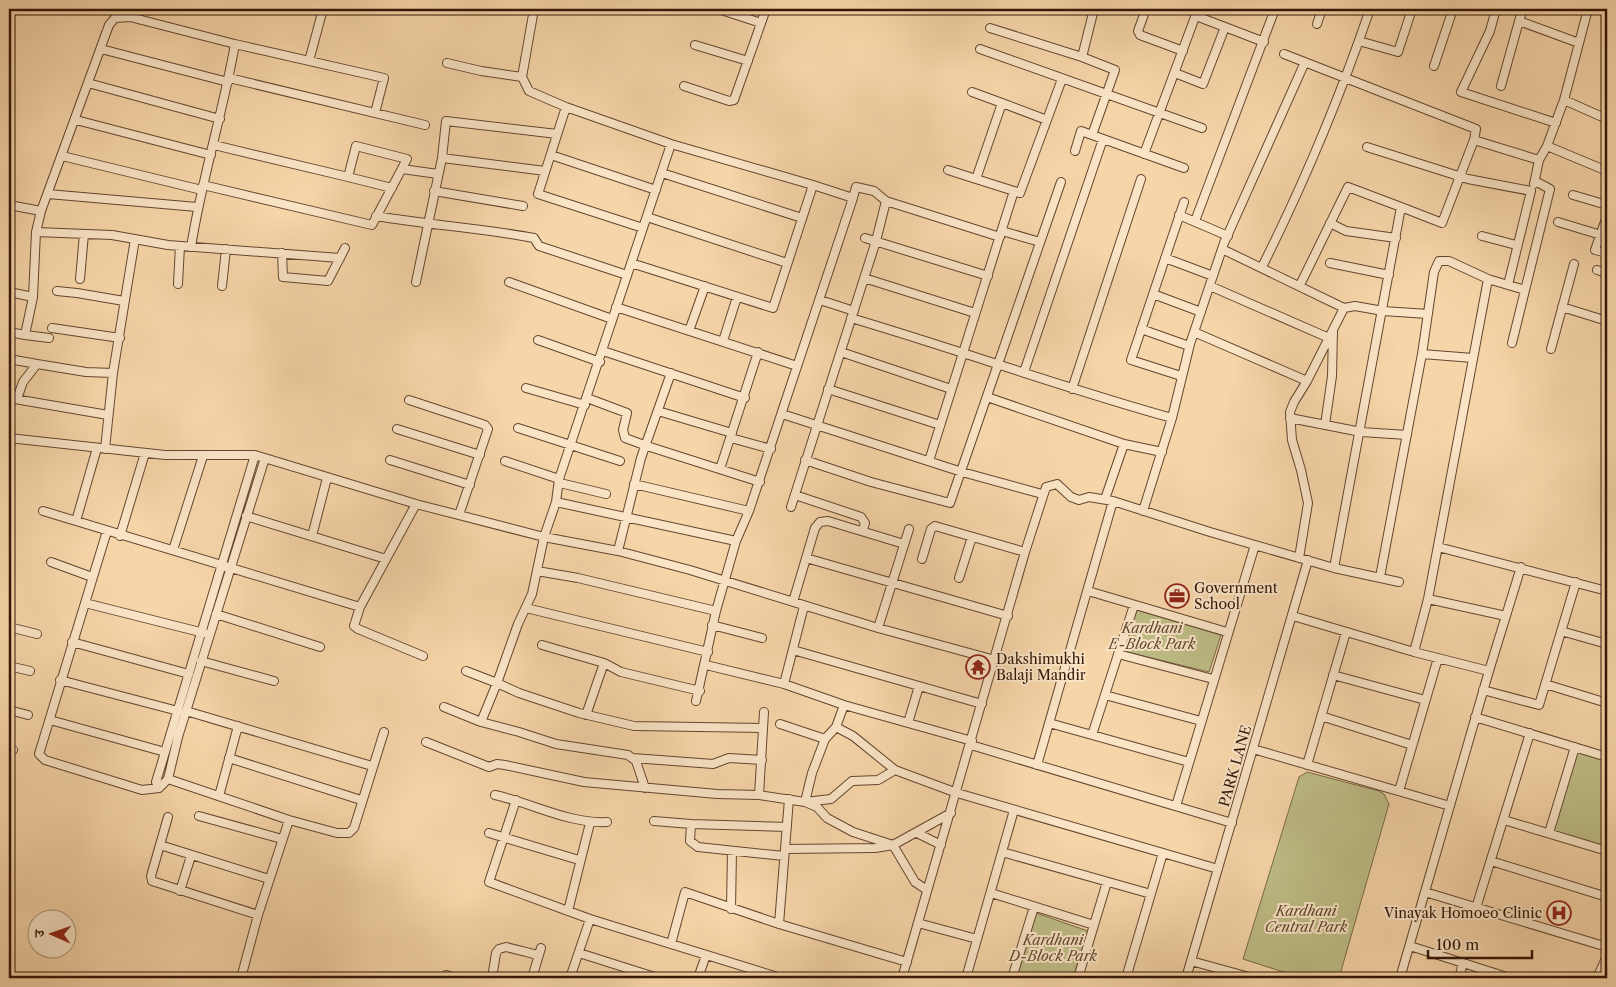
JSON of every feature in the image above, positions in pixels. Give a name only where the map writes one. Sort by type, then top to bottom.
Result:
[{"type":"street","points":[[309,61],[323,9]]},
{"type":"street","points":[[534,9],[522,76],[529,91],[566,107],[672,144],[853,198],[851,203]]},
{"type":"street","points":[[718,9],[761,23]]},
{"type":"street","points":[[684,86],[729,101],[734,100],[766,9]]},
{"type":"street","points":[[1082,9],[1093,10],[1082,57]]},
{"type":"street","points":[[1146,9],[1138,31],[1140,35],[1183,51]]},
{"type":"street","points":[[1195,221],[1276,9]]},
{"type":"street","points":[[1317,24],[1322,9]]},
{"type":"street","points":[[1262,267],[1300,192],[1346,77],[1370,9]]},
{"type":"street","points":[[1359,41],[1398,52],[1412,9]]},
{"type":"street","points":[[1434,66],[1453,9]]},
{"type":"street","points":[[1496,9],[1490,31],[1461,92],[1556,123]]},
{"type":"street","points":[[1501,86],[1523,9]]},
{"type":"street","points":[[1508,285],[1516,245],[1535,181],[1539,160],[1547,146],[1564,100],[1588,9]]},
{"type":"street","points":[[1144,154],[1197,12],[1225,27],[1264,42]]},
{"type":"street","points":[[25,335],[33,297],[36,232],[41,211],[109,26],[115,18],[122,17],[384,78],[375,113]]},
{"type":"street","points":[[1519,21],[1579,43]]},
{"type":"street","points":[[1175,73],[1203,84],[1225,27]]},
{"type":"street","points":[[990,28],[1082,57],[1115,70],[1092,135]]},
{"type":"street","points":[[191,247],[198,206],[220,119],[235,44]]},
{"type":"street","points":[[696,45],[748,61]]},
{"type":"street","points":[[101,49],[425,125]]},
{"type":"street","points":[[980,49],[1202,128]]},
{"type":"street","points":[[1284,54],[1476,129],[1474,140],[1442,223],[1348,187],[1300,286]]},
{"type":"street","points":[[1143,512],[1172,418],[1189,346],[1222,249],[1305,62]]},
{"type":"street","points":[[447,63],[481,71],[522,76]]},
{"type":"street","points":[[948,170],[1020,193],[1062,79]]},
{"type":"street","points":[[88,83],[220,119]]},
{"type":"street","points":[[972,92],[1047,120]]},
{"type":"street","points":[[1564,100],[1607,118]]},
{"type":"street","points":[[976,179],[1002,103]]},
{"type":"street","points":[[566,107],[538,191],[540,196],[643,228]]},
{"type":"street","points":[[76,120],[211,155]]},
{"type":"street","points":[[416,282],[442,158],[446,121],[557,134]]},
{"type":"street","points":[[1075,151],[1082,131],[1184,168]]},
{"type":"street","points":[[1024,372],[1103,139]]},
{"type":"street","points":[[1474,140],[1539,160]]},
{"type":"street","points":[[481,722],[532,594],[544,537],[556,502],[570,446],[600,362],[612,319],[672,144]]},
{"type":"street","points":[[214,145],[392,188]]},
{"type":"street","points":[[62,156],[372,225],[407,159],[356,146],[348,176]]},
{"type":"street","points":[[1547,146],[1607,171]]},
{"type":"street","points":[[1367,147],[1459,176],[1531,191]]},
{"type":"street","points":[[551,155],[656,190]]},
{"type":"street","points":[[442,158],[545,171]]},
{"type":"street","points":[[402,169],[438,174]]},
{"type":"street","points":[[662,173],[802,218]]},
{"type":"street","points":[[1072,389],[1140,179]]},
{"type":"street","points":[[1512,343],[1550,189],[1535,181]]},
{"type":"street","points":[[805,460],[947,504],[952,501],[1061,182]]},
{"type":"street","points":[[631,263],[774,308],[813,185]]},
{"type":"street","points":[[696,701],[706,666],[712,626],[736,541],[760,482],[856,188],[874,191],[886,202],[1001,234],[1040,242]]},
{"type":"street","points":[[434,191],[523,206]]},
{"type":"street","points":[[928,461],[1014,192]]},
{"type":"street","points":[[48,194],[198,206]]},
{"type":"street","points":[[1573,195],[1607,205]]},
{"type":"street","points":[[791,507],[816,423],[841,352],[876,241],[886,202]]},
{"type":"street","points":[[1182,376],[1130,360],[1184,202]]},
{"type":"street","points":[[9,205],[41,211]]},
{"type":"street","points":[[1334,568],[1361,432],[1401,207]]},
{"type":"street","points":[[1179,215],[1228,236]]},
{"type":"street","points":[[376,216],[428,225],[493,230],[534,238],[540,246],[627,275]]},
{"type":"street","points":[[1607,216],[1595,250],[1607,253]]},
{"type":"street","points":[[647,217],[787,263]]},
{"type":"street","points":[[1558,222],[1601,235]]},
{"type":"street","points":[[1330,223],[1346,231],[1396,238]]},
{"type":"street","points":[[36,232],[112,235],[180,246],[340,258]]},
{"type":"street","points":[[80,279],[84,234]]},
{"type":"street","points":[[1482,236],[1516,245]]},
{"type":"street","points":[[865,238],[988,276]]},
{"type":"street","points":[[105,449],[113,373],[135,239]]},
{"type":"street","points":[[178,284],[180,246]]},
{"type":"street","points":[[282,253],[283,277],[324,281],[330,278],[345,248]]},
{"type":"street","points":[[222,286],[226,249]]},
{"type":"street","points":[[1222,249],[1344,308],[1355,306],[1383,311],[1428,314]]},
{"type":"street","points":[[1165,258],[1213,276]]},
{"type":"street","points":[[1380,577],[1422,354],[1434,272],[1439,261],[1449,261],[1488,279],[1525,290]]},
{"type":"street","points":[[1330,263],[1390,275]]},
{"type":"street","points":[[1551,349],[1574,264]]},
{"type":"street","points":[[1597,270],[1607,273]]},
{"type":"street","points":[[864,278],[975,313]]},
{"type":"street","points":[[1414,652],[1428,599],[1488,279]]},
{"type":"street","points":[[509,282],[612,319]]},
{"type":"street","points":[[689,330],[705,286]]},
{"type":"street","points":[[1210,286],[1328,338]]},
{"type":"street","points":[[57,291],[78,292],[124,301]]},
{"type":"street","points":[[9,292],[33,297]]},
{"type":"street","points":[[1152,294],[1201,312]]},
{"type":"street","points":[[722,341],[737,297]]},
{"type":"street","points":[[820,300],[852,315],[963,353],[1072,389],[1172,418]]},
{"type":"street","points":[[616,308],[797,366]]},
{"type":"street","points":[[1344,308],[1307,381],[1294,402],[1290,418],[1361,432],[1407,435]]},
{"type":"street","points":[[1562,308],[1607,321]]},
{"type":"street","points":[[52,328],[120,338]]},
{"type":"street","points":[[1141,329],[1189,346]]},
{"type":"street","points":[[1325,426],[1333,368],[1333,329]]},
{"type":"street","points":[[9,332],[49,338]]},
{"type":"street","points":[[1194,332],[1307,381]]},
{"type":"street","points":[[538,340],[600,362]]},
{"type":"street","points":[[604,350],[745,398]]},
{"type":"street","points":[[720,469],[745,398],[758,352]]},
{"type":"street","points":[[841,352],[951,389]]},
{"type":"street","points":[[1422,354],[1473,358]]},
{"type":"street","points":[[9,359],[86,372],[113,373]]},
{"type":"street","points":[[37,364],[13,398],[108,415]]},
{"type":"street","points":[[618,551],[634,484],[671,373]]},
{"type":"street","points":[[526,388],[586,401],[627,413],[623,434],[625,438],[760,482]]},
{"type":"street","points":[[828,389],[940,425]]},
{"type":"street","points":[[987,397],[1124,444],[1162,452]]},
{"type":"street","points":[[409,400],[485,425],[488,432],[459,515]]},
{"type":"street","points":[[658,411],[771,449]]},
{"type":"street","points":[[782,414],[816,423],[962,472],[1042,494]]},
{"type":"street","name":"PARK LANE","points":[[1186,978],[1292,616],[1304,559],[1308,502],[1292,440],[1290,418]]},
{"type":"street","points":[[518,428],[620,461]]},
{"type":"street","points":[[397,429],[480,455]]},
{"type":"street","points":[[9,438],[145,453],[203,456],[255,455],[416,504],[544,537],[618,551],[725,580],[878,628],[995,660]]},
{"type":"street","points":[[1037,765],[1088,591],[1124,444]]},
{"type":"street","points":[[76,521],[97,448]]},
{"type":"street","points":[[120,536],[145,453]]},
{"type":"street","points":[[107,531],[39,751],[40,757],[142,790],[159,787],[168,779],[189,674],[255,455]]},
{"type":"street","points":[[173,550],[203,456]]},
{"type":"street","points":[[159,787],[165,752],[202,661],[265,458]]},
{"type":"street","points":[[390,460],[470,485]]},
{"type":"street","points":[[504,461],[560,481],[606,494]]},
{"type":"street","points":[[312,536],[328,478]]},
{"type":"street","points":[[634,484],[748,511]]},
{"type":"street","points":[[902,978],[1042,494],[1046,487],[1057,484],[1071,497],[1079,500],[1090,497],[1109,500],[1143,512],[1334,568],[1400,582]]},
{"type":"street","points":[[794,495],[861,517],[865,523],[863,530]]},
{"type":"street","points":[[556,502],[736,541]]},
{"type":"street","points":[[416,504],[360,607],[354,626],[423,656]]},
{"type":"street","points":[[43,511],[120,536],[221,564],[360,607]]},
{"type":"street","points":[[246,516],[386,559]]},
{"type":"street","points":[[793,602],[815,528],[820,522],[828,521],[863,530],[904,544]]},
{"type":"street","points":[[922,559],[932,527],[1025,552]]},
{"type":"street","points":[[878,628],[909,529]]},
{"type":"street","points":[[959,578],[972,537]]},
{"type":"street","points":[[1176,806],[1227,632],[1255,545]]},
{"type":"street","points":[[1438,547],[1521,567],[1607,591]]},
{"type":"street","points":[[806,558],[1008,616]]},
{"type":"street","points":[[51,562],[92,577]]},
{"type":"street","points":[[1400,978],[1483,690],[1521,567]]},
{"type":"street","points":[[537,571],[578,578],[716,611]]},
{"type":"street","points":[[1483,690],[1539,705],[1576,582]]},
{"type":"street","points":[[1088,591],[1227,632]]},
{"type":"street","points":[[1428,599],[1506,616]]},
{"type":"street","points":[[85,603],[209,635]]},
{"type":"street","points":[[1092,735],[1134,605]]},
{"type":"street","points":[[784,684],[804,606]]},
{"type":"street","points":[[526,608],[708,652]]},
{"type":"street","points":[[216,614],[320,646]]},
{"type":"street","points":[[1292,616],[1414,652],[1489,671]]},
{"type":"street","points":[[712,626],[762,638]]},
{"type":"street","points":[[9,627],[37,634]]},
{"type":"street","points":[[1561,631],[1607,643]]},
{"type":"street","points":[[1307,765],[1346,632]]},
{"type":"street","points":[[72,642],[189,674]]},
{"type":"street","points":[[542,646],[604,663],[621,672],[700,691]]},
{"type":"street","points":[[793,650],[982,704]]},
{"type":"street","points":[[1118,654],[1214,679]]},
{"type":"street","points":[[1399,791],[1438,658]]},
{"type":"street","points":[[202,661],[274,681]]},
{"type":"street","points":[[586,715],[604,663]]},
{"type":"street","points":[[9,666],[30,671]]},
{"type":"street","points":[[706,666],[784,684],[844,705],[908,723],[1037,765],[1232,822]]},
{"type":"street","points":[[466,671],[519,693],[586,715],[634,726],[763,728]]},
{"type":"street","points":[[1333,675],[1425,700]]},
{"type":"street","points":[[60,680],[238,726],[372,766]]},
{"type":"street","points":[[1546,684],[1607,703]]},
{"type":"street","points":[[908,723],[919,686]]},
{"type":"street","points":[[1105,695],[1201,721]]},
{"type":"street","points":[[805,802],[812,773],[825,739],[836,727],[844,705]]},
{"type":"street","points":[[444,707],[481,722],[556,744],[622,753],[633,758],[713,764],[729,758],[762,760]]},
{"type":"street","points":[[9,710],[28,715]]},
{"type":"street","points":[[759,795],[764,712]]},
{"type":"street","points":[[1321,716],[1412,745]]},
{"type":"street","points":[[1476,717],[1607,757]]},
{"type":"street","points":[[50,720],[165,752]]},
{"type":"street","points":[[1049,723],[1189,762]]},
{"type":"street","points":[[780,724],[825,739]]},
{"type":"street","points":[[219,796],[238,726]]},
{"type":"street","points":[[836,727],[854,736],[895,770],[957,793],[1218,869]]},
{"type":"street","points":[[168,779],[289,820],[337,833],[349,833],[354,828],[384,732]]},
{"type":"street","points":[[1476,908],[1530,734]]},
{"type":"street","points":[[426,742],[489,768],[497,764],[584,782],[759,795],[805,802],[817,807],[827,818],[853,832],[893,845],[905,861],[915,882],[927,890]]},
{"type":"street","points":[[1549,833],[1575,747]]},
{"type":"street","points":[[1253,749],[1450,806]]},
{"type":"street","points":[[229,758],[362,800]]},
{"type":"street","points":[[633,758],[645,788]]},
{"type":"street","points":[[805,802],[831,799],[848,783],[878,780],[895,770]]},
{"type":"street","points":[[495,795],[590,823],[607,822]]},
{"type":"street","points":[[779,924],[788,799]]},
{"type":"street","points":[[516,800],[489,882],[590,919],[781,978]]},
{"type":"street","points":[[966,978],[1014,810]]},
{"type":"street","points":[[691,824],[690,837],[693,845],[732,851],[785,853],[875,848],[893,845],[917,833],[937,818],[950,813]]},
{"type":"street","points":[[199,816],[282,839]]},
{"type":"street","points":[[168,817],[151,876],[152,881],[258,915]]},
{"type":"street","points":[[241,978],[258,915],[289,820]]},
{"type":"street","points":[[1504,820],[1607,850]]},
{"type":"street","points":[[654,821],[787,827]]},
{"type":"street","points":[[568,911],[579,860],[590,823]]},
{"type":"street","points":[[489,833],[579,860]]},
{"type":"street","points":[[917,833],[941,845]]},
{"type":"street","points":[[160,845],[269,879]]},
{"type":"street","points":[[731,909],[732,851]]},
{"type":"street","points":[[1002,852],[1151,894]]},
{"type":"street","points":[[1126,978],[1162,853]]},
{"type":"street","points":[[180,891],[191,856]]},
{"type":"street","points":[[1491,861],[1607,897]]},
{"type":"street","points":[[1078,978],[1107,882]]},
{"type":"street","points":[[671,944],[685,892],[731,909],[907,962]]},
{"type":"street","points":[[1425,892],[1607,947]]},
{"type":"street","points":[[990,893],[1094,925]]},
{"type":"street","points":[[1012,978],[1034,907]]},
{"type":"street","points":[[570,978],[590,919]]},
{"type":"street","points":[[918,923],[977,939]]},
{"type":"street","points":[[1410,946],[1510,978]]},
{"type":"street","points":[[492,978],[496,953],[499,949],[506,947],[539,951],[532,978]]},
{"type":"street","points":[[579,953],[658,978]]},
{"type":"street","points":[[698,978],[706,955]]},
{"type":"street","points":[[1597,978],[1607,956]]},
{"type":"street","points":[[1191,961],[1241,977],[1253,978]]},
{"type":"street","points":[[1459,978],[1463,963]]},
{"type":"street","points":[[446,974],[456,978]]},
{"type":"green space","name":"Kardhani E-Block Park","points":[[1137,610],[1221,635],[1209,672],[1123,651]]},
{"type":"green space","points":[[1575,747],[1607,757],[1607,851],[1549,833]]},
{"type":"green space","name":"Kardhani Central Park","points":[[1307,772],[1379,791],[1384,794],[1389,804],[1339,978],[1302,978],[1243,959],[1299,777]]},
{"type":"green space","name":"Kardhani D-Block Park","points":[[1036,913],[1088,931],[1073,978],[1016,978]]},
{"type":"place","name":"Government School","points":[[1177,596]]},
{"type":"place","name":"Dakshimukhi Balaji Mandir","points":[[978,667]]},
{"type":"place","name":"Vinayak Homoeo Clinic","points":[[1559,913]]}]
